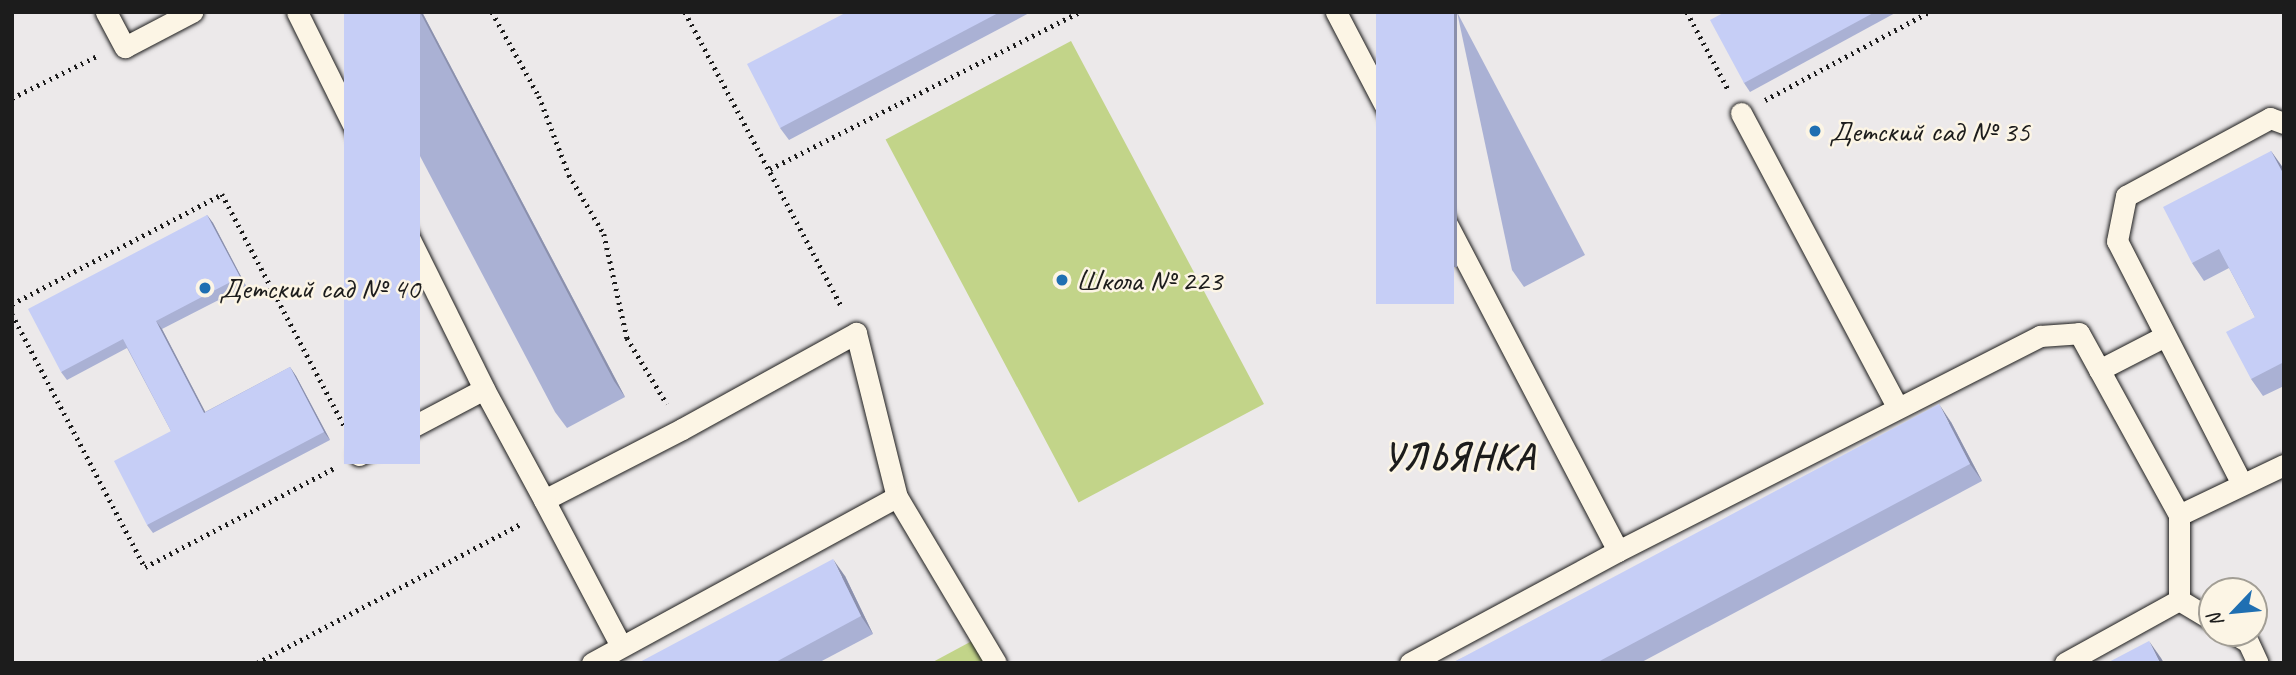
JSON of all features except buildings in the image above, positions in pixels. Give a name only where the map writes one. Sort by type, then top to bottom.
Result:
[{"type":"lane","points":[[106,12],[125,47],[192,12]]},
{"type":"lane","points":[[297,12],[484,389],[621,646]]},
{"type":"lane","points":[[1336,12],[1618,551]]},
{"type":"lane","points":[[1741,113],[1896,407]]},
{"type":"lane","points":[[2242,484],[2117,241],[2126,196],[2270,118],[2284,122]]},
{"type":"lane","points":[[544,500],[682,429],[856,333],[897,497],[996,663]]},
{"type":"lane","points":[[1410,663],[1618,551],[1896,407],[2040,336],[2079,333],[2179,515],[2179,600]]},
{"type":"lane","points":[[2099,370],[2165,336]]},
{"type":"lane","points":[[359,454],[484,389]]},
{"type":"lane","points":[[2179,515],[2284,465]]},
{"type":"lane","points":[[592,663],[897,497]]},
{"type":"lane","points":[[2179,600],[2198,612]]},
{"type":"lane","points":[[2065,663],[2179,600]]},
{"type":"lane","points":[[2250,647],[2258,663]]},
{"type":"path","points":[[492,12],[539,96],[569,175],[604,234],[626,338],[682,429]]},
{"type":"path","points":[[685,12],[856,333]]},
{"type":"path","points":[[770,169],[1079,12]]},
{"type":"path","points":[[1687,12],[1741,113],[1929,12]]},
{"type":"path","points":[[12,98],[84,61],[125,47]]},
{"type":"path","points":[[12,304],[222,194],[359,454],[145,567],[12,314]]},
{"type":"path","points":[[257,663],[531,519],[544,500]]},
{"type":"green space","points":[[1071,41],[1264,404],[1079,502],[886,140]]},
{"type":"green space","points":[[983,635],[1000,663],[931,663]]},
{"type":"place","name":"Детский сад № 35","points":[[1815,131]]},
{"type":"place","name":"Школа № 223","points":[[1062,280]]},
{"type":"place","name":"Детский сад № 40","points":[[205,288]]},
{"type":"district","name":"УЛЬЯНКА","points":[[1459,457]]}]
